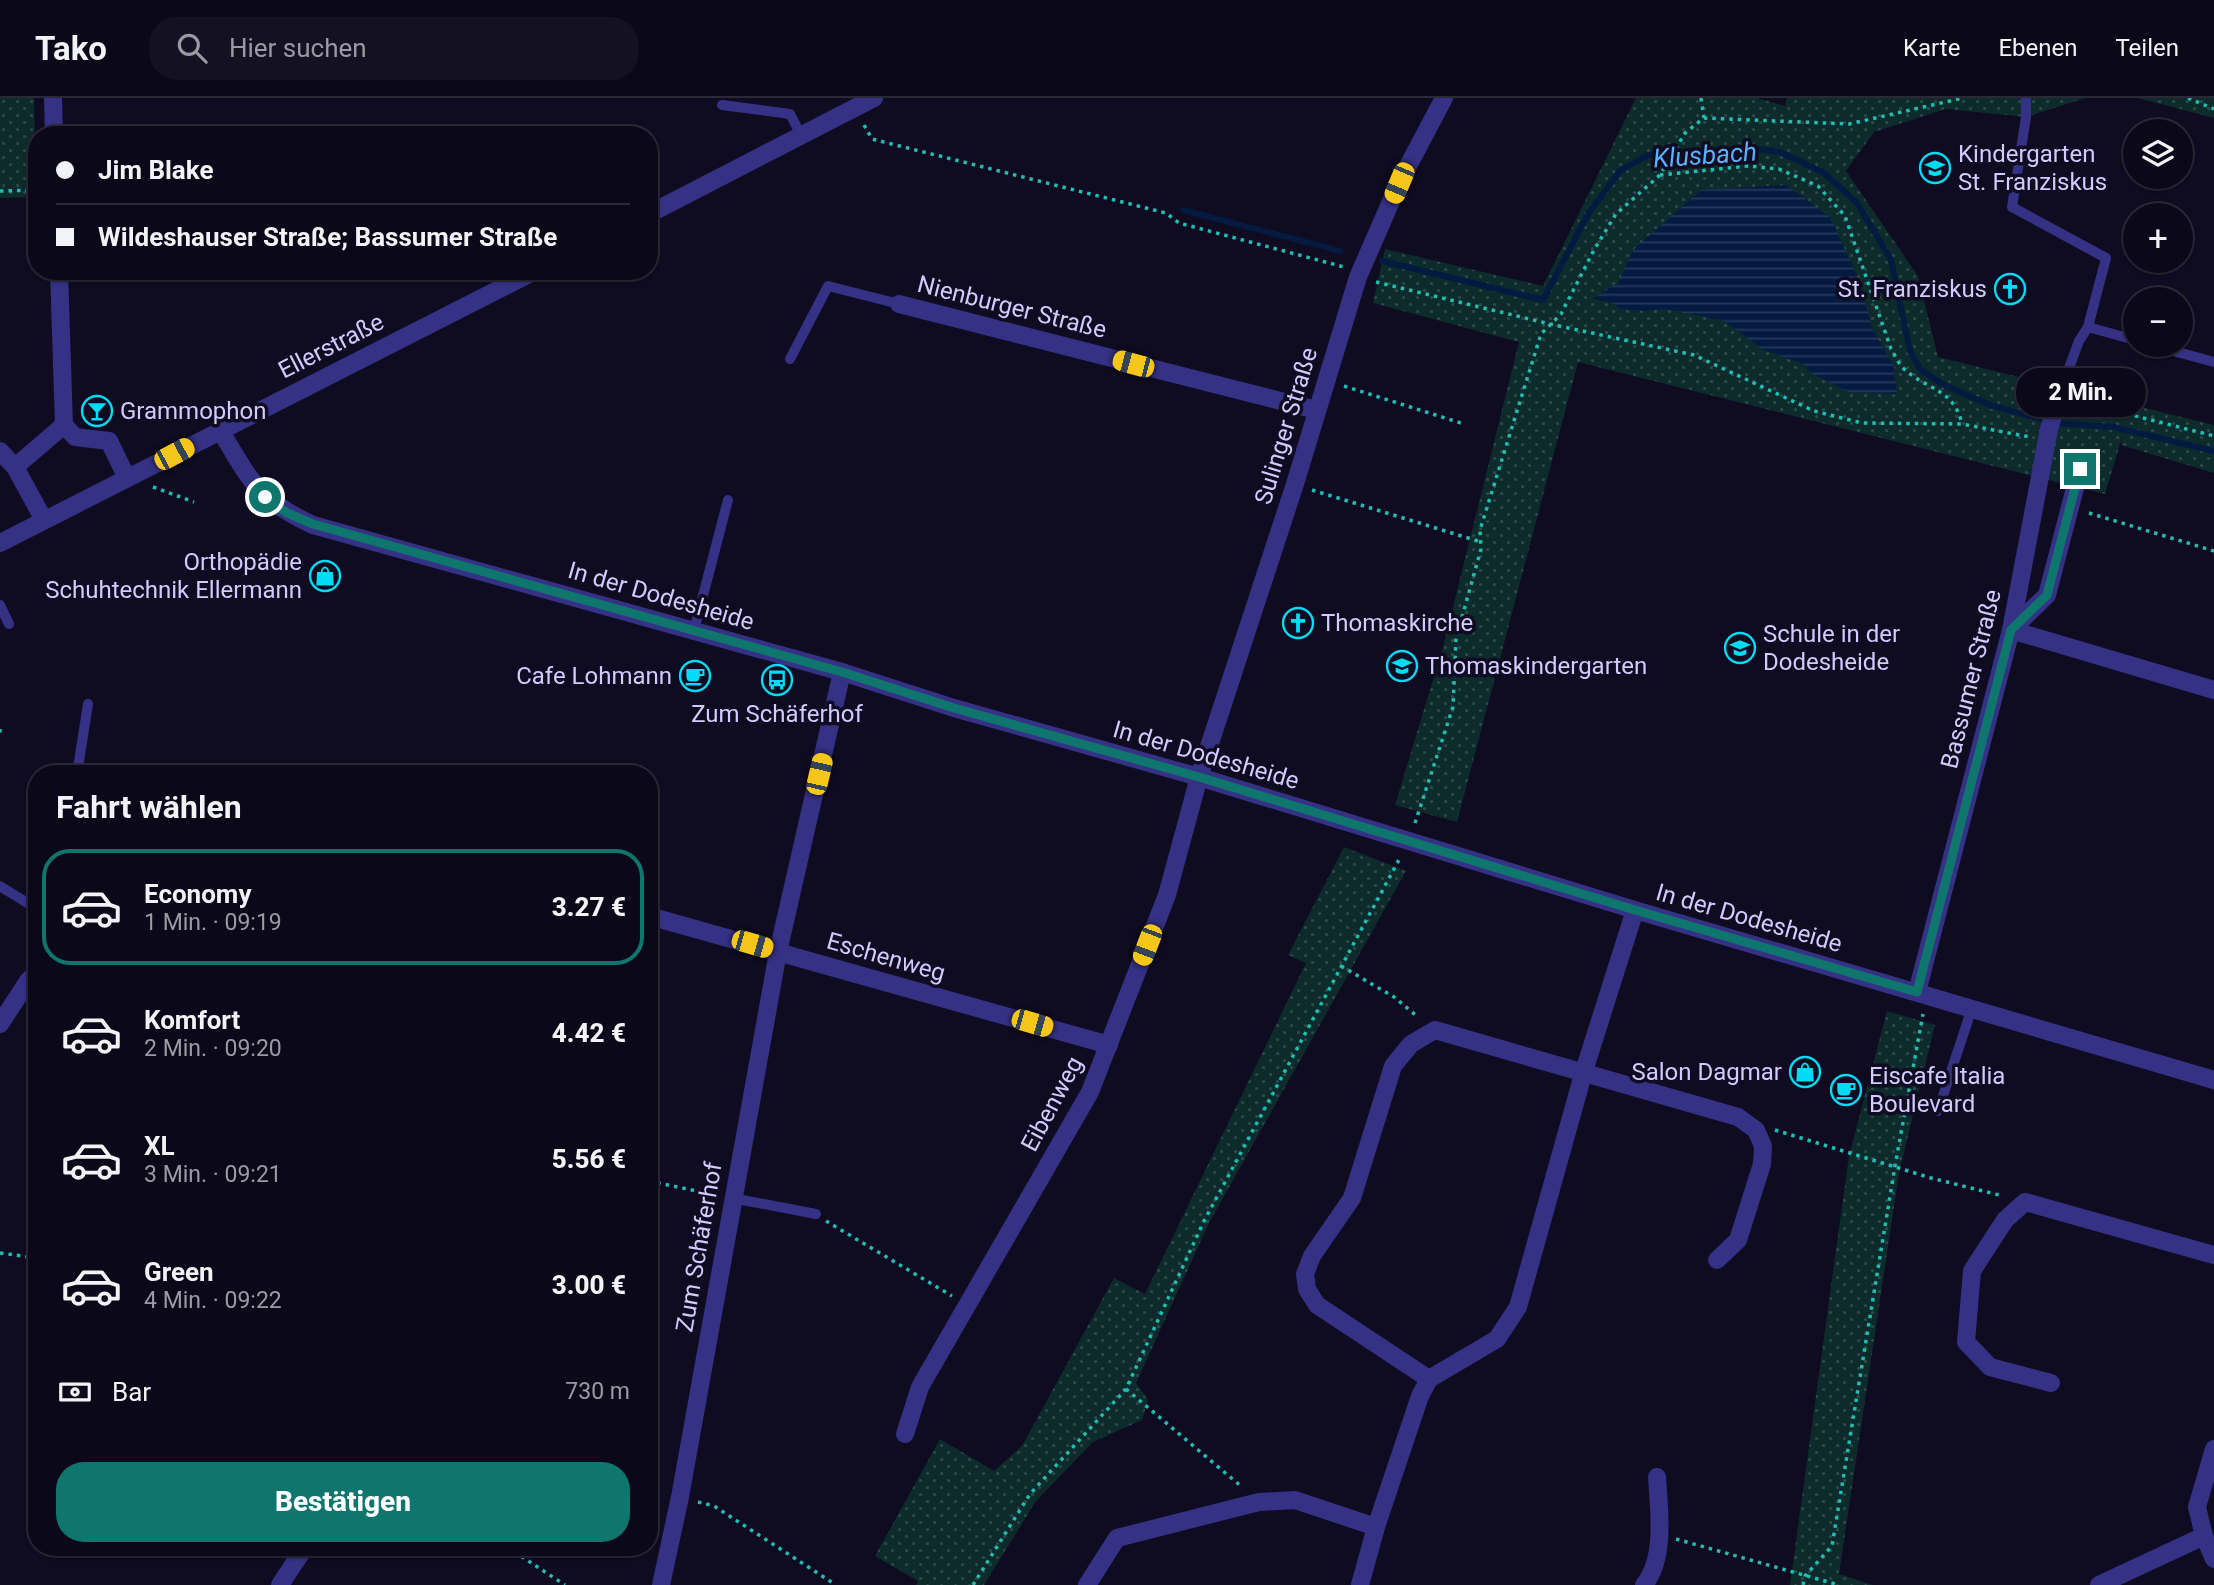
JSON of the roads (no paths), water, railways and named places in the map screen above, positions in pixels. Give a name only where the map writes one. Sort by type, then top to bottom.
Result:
[{"type":"street","points":[[53,98],[54,126]]},
{"type":"street","points":[[658,209],[874,98]]},
{"type":"street","name":"Sulinger Straße","points":[[1199,777],[1295,484],[1358,277],[1399,183],[1444,98]]},
{"type":"street","points":[[59,280],[64,425],[75,438],[109,441],[127,478]]},
{"type":"street","name":"Ellerstraße","points":[[0,543],[517,280]]},
{"type":"street","name":"Nienburger Straße","points":[[898,304],[1316,411]]},
{"type":"street","name":"Bassumer Straße","points":[[1917,992],[2011,630],[2047,435],[2066,376]]},
{"type":"street","points":[[15,467],[64,425]]},
{"type":"street","name":"In der Dodesheide","points":[[220,430],[248,477],[265,497],[287,513],[313,524],[842,672],[954,708],[1199,777],[1635,910],[2214,1080]]},
{"type":"street","points":[[0,452],[15,467],[44,520]]},
{"type":"street","points":[[2080,469],[2047,595],[2011,630],[2214,690]]},
{"type":"street","name":"Zum Schäferhof","points":[[661,1585],[680,1497],[778,952],[842,672]]},
{"type":"street","name":"Eibenweg","points":[[905,1434],[920,1387],[1090,1092],[1167,895],[1199,777]]},
{"type":"street","points":[[1360,1585],[1376,1527],[1420,1396],[1429,1379],[1497,1339],[1518,1307],[1584,1071],[1635,910]]},
{"type":"street","name":"Eschenweg","points":[[658,919],[1109,1045]]},
{"type":"street","points":[[0,1024],[28,981]]},
{"type":"street","points":[[1429,1379],[1317,1305],[1307,1289],[1305,1274],[1312,1256],[1352,1198],[1393,1066],[1411,1044],[1435,1030],[1738,1117],[1756,1130],[1763,1146],[1762,1164],[1738,1240],[1717,1260]]},
{"type":"street","points":[[2051,1383],[1990,1367],[1966,1342],[1972,1271],[2006,1220],[2025,1202],[2214,1255]]},
{"type":"street","points":[[2214,1449],[2197,1507],[2204,1536],[2214,1559]]},
{"type":"street","points":[[1644,1585],[1650,1577],[1661,1534],[1657,1478]]},
{"type":"street","points":[[1087,1585],[1117,1538],[1259,1502],[1295,1500],[1376,1527]]},
{"type":"street","points":[[2099,1585],[2204,1536]]},
{"type":"street","points":[[280,1585],[298,1556]]},
{"type":"lane","points":[[2026,98],[2026,117],[2012,207],[2106,258],[2088,327],[2079,341],[2066,376]]},
{"type":"lane","points":[[722,105],[790,114],[801,135]]},
{"type":"lane","points":[[790,359],[828,286],[898,304]]},
{"type":"lane","points":[[2088,327],[2123,337]]},
{"type":"lane","points":[[2193,356],[2214,362]]},
{"type":"lane","points":[[694,630],[728,500]]},
{"type":"lane","points":[[0,605],[9,624]]},
{"type":"lane","points":[[78,765],[88,704]]},
{"type":"lane","points":[[0,886],[28,903]]},
{"type":"lane","points":[[1938,1111],[1972,1008]]},
{"type":"lane","points":[[732,1198],[816,1214]]},
{"type":"water","points":[[1786,185],[1830,217],[1859,280],[1872,328],[1894,367],[1897,394],[1849,392],[1811,373],[1803,364],[1762,349],[1724,321],[1667,309],[1620,309],[1613,303],[1592,299],[1618,283],[1633,250],[1701,190]]},
{"type":"waterway","name":"Klusbach","points":[[1382,261],[1543,300],[1588,214],[1620,171],[1648,155],[1749,148],[1780,152],[1824,173],[1857,203],[1891,260],[1910,351],[1920,369],[1942,384],[1992,406],[2057,423],[2113,427],[2214,451]]},
{"type":"waterway","name":"Klusbach","points":[[1183,210],[1340,251]]},
{"type":"place","name":"Kindergarten St. Franziskus","points":[[1935,168]]},
{"type":"place","name":"St. Franziskus","points":[[2010,289]]},
{"type":"place","name":"Grammophon","points":[[97,411]]},
{"type":"place","name":"Orthopädie Schuhtechnik Ellermann","points":[[325,576]]},
{"type":"place","name":"Thomaskirche","points":[[1298,623]]},
{"type":"place","name":"Schule in der Dodesheide","points":[[1740,648]]},
{"type":"place","name":"Thomaskindergarten","points":[[1402,666]]},
{"type":"place","name":"Cafe Lohmann","points":[[695,676]]},
{"type":"place","name":"Zum Schäferhof","points":[[777,680]]},
{"type":"place","name":"Salon Dagmar","points":[[1805,1072]]},
{"type":"place","name":"Eiscafe Italia Boulevard","points":[[1846,1090]]}]
